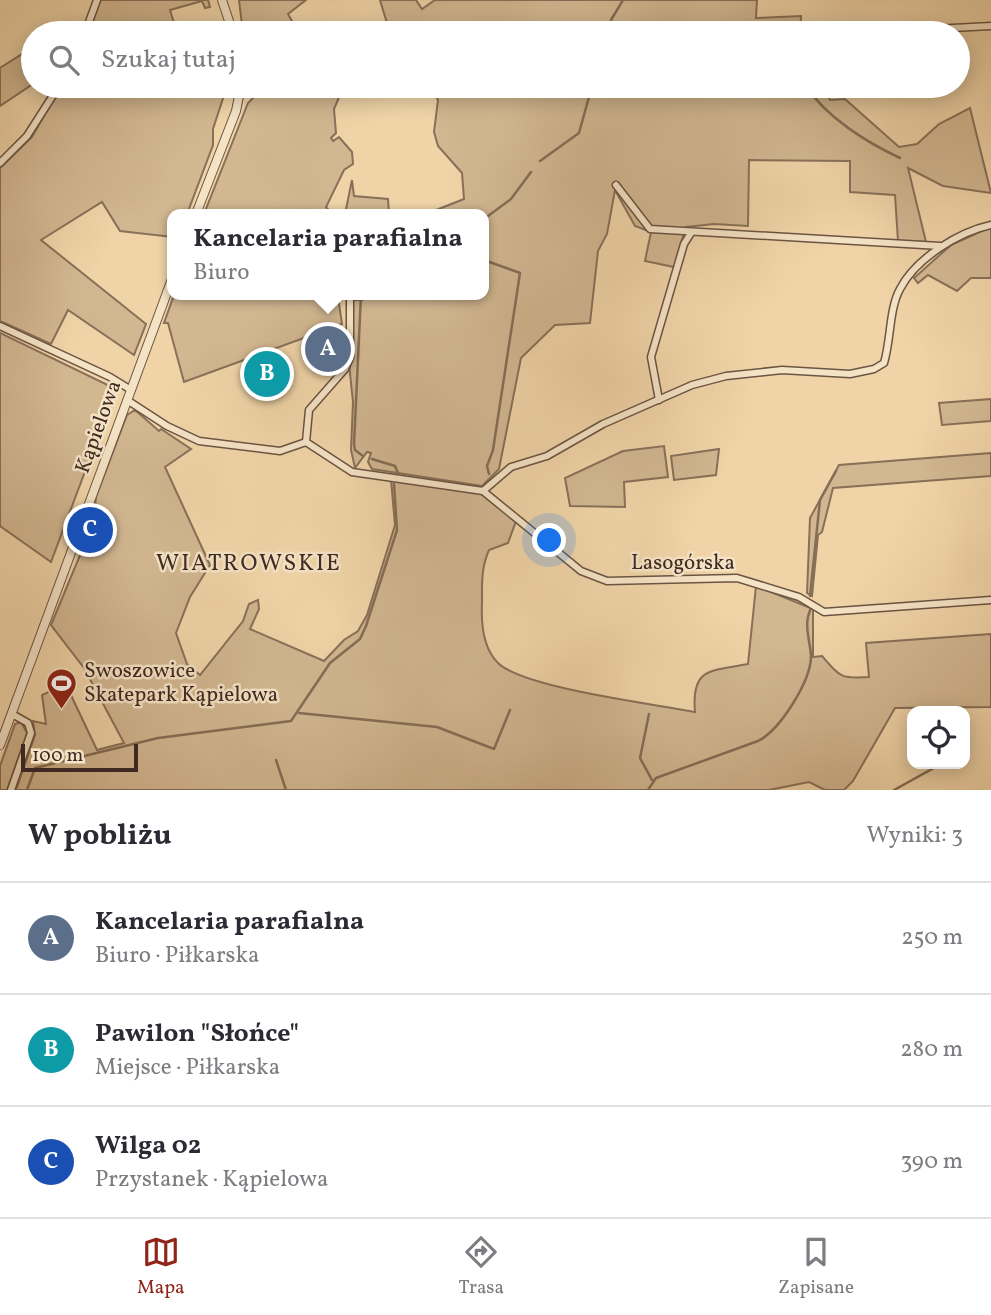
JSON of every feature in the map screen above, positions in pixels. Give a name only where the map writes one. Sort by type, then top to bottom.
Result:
[{"type":"street","points":[[89,21],[97,0]]},
{"type":"street","points":[[222,0],[229,21]]},
{"type":"street","points":[[970,27],[991,26]]},
{"type":"street","points":[[0,163],[27,136],[51,98]]},
{"type":"street","points":[[198,209],[239,98]]},
{"type":"street","points":[[616,185],[650,229],[942,246]]},
{"type":"street","points":[[306,442],[352,472],[482,491],[511,467],[547,456],[603,424],[659,400],[726,376],[782,370],[850,374],[874,369],[884,363],[900,289],[942,246],[959,235],[991,225]]},
{"type":"street","points":[[659,400],[651,357],[684,244],[691,233]]},
{"type":"street","name":"Kąpielowa","points":[[0,745],[167,293]]},
{"type":"street","points":[[306,442],[309,410],[345,369],[350,356],[350,300]]},
{"type":"street","points":[[0,327],[110,377],[131,390]]},
{"type":"street","points":[[127,400],[167,426],[199,441],[280,451],[306,442]]},
{"type":"street","name":"Lasogórska","points":[[482,491],[581,571],[607,581],[737,578],[799,597],[828,612],[991,600]]},
{"type":"street","points":[[11,790],[31,733],[28,723],[12,714]]},
{"type":"shaded area","points":[[100,0],[208,0],[210,7],[205,8],[202,1],[170,10],[173,21],[92,21]]},
{"type":"shaded area","points":[[239,0],[306,0],[288,14],[292,21],[242,21]]},
{"type":"shaded area","points":[[380,0],[416,0],[422,9],[435,0],[757,0],[756,18],[801,16],[801,21],[386,21]]},
{"type":"shaded area","points":[[21,55],[21,92],[0,106],[0,68]]},
{"type":"shaded area","points":[[54,98],[223,98],[213,129],[213,145],[189,209],[167,209],[167,236],[120,231],[102,202],[41,240],[146,324],[134,355],[68,310],[51,344],[0,321],[0,168],[32,137]]},
{"type":"shaded area","points":[[253,98],[339,98],[334,109],[336,133],[331,138],[333,141],[339,137],[352,152],[353,164],[344,170],[326,207],[328,209],[206,209],[248,103]]},
{"type":"shaded area","points":[[437,98],[845,99],[899,147],[917,144],[939,124],[970,108],[991,193],[943,186],[908,168],[926,242],[898,241],[895,195],[850,192],[850,161],[749,160],[748,226],[714,224],[686,227],[674,267],[645,261],[651,232],[635,226],[615,190],[607,234],[598,251],[590,323],[555,325],[521,358],[499,469],[482,486],[372,469],[368,462],[371,453],[367,452],[355,468],[351,450],[353,402],[349,364],[353,353],[352,300],[489,300],[489,209],[439,209],[464,199],[462,173],[438,146],[434,132]]},
{"type":"shaded area","points":[[352,180],[354,196],[388,199],[389,209],[346,209]]},
{"type":"shaded area","points":[[991,227],[991,278],[971,278],[957,291],[928,275],[918,283],[914,278],[951,245]]},
{"type":"shaded area","points":[[172,300],[338,300],[342,324],[184,382],[168,323],[164,323]]},
{"type":"shaded area","points":[[0,333],[116,389],[51,562],[0,526]]},
{"type":"shaded area","points":[[991,399],[991,421],[942,425],[939,403]]},
{"type":"shaded area","points":[[135,410],[159,431],[161,429],[191,449],[165,467],[210,565],[190,597],[176,633],[187,664],[200,675],[243,621],[249,604],[258,600],[259,609],[250,629],[324,661],[344,640],[358,631],[367,615],[395,525],[391,480],[480,493],[516,521],[508,543],[489,550],[482,583],[482,619],[486,643],[498,663],[512,672],[561,687],[695,712],[696,687],[700,679],[714,670],[748,664],[756,586],[813,609],[813,657],[822,656],[837,672],[847,677],[869,677],[866,643],[991,634],[991,707],[895,708],[853,781],[844,790],[825,790],[809,782],[769,790],[16,790],[35,735],[33,721],[46,724],[42,695],[55,689],[69,691],[97,750],[124,743],[84,668],[51,625],[93,524],[96,497],[127,415]]},
{"type":"shaded area","points":[[664,446],[668,477],[624,482],[625,507],[570,506],[565,478],[623,451]]},
{"type":"shaded area","points":[[719,449],[716,475],[674,480],[671,456]]},
{"type":"shaded area","points":[[991,453],[991,476],[833,488],[822,532],[818,535],[812,596],[807,593],[810,518],[839,465]]},
{"type":"shaded area","points":[[21,722],[27,733],[7,790],[0,790],[0,766],[15,724]]},
{"type":"waterway","points":[[611,20],[623,0]]},
{"type":"waterway","points":[[540,161],[579,133],[589,98]]},
{"type":"waterway","points":[[815,98],[848,128],[900,158]]},
{"type":"waterway","points":[[489,215],[511,199],[531,172]]},
{"type":"waterway","points":[[489,262],[520,273],[493,450],[487,466],[489,474]]},
{"type":"waterway","points":[[361,300],[354,444],[355,450],[363,456]]},
{"type":"waterway","points":[[372,459],[395,466],[398,473]]},
{"type":"waterway","points":[[810,596],[820,500],[836,471]]},
{"type":"waterway","points":[[27,790],[35,768],[158,738],[291,721],[330,663],[360,639],[366,626],[397,530],[394,484]]},
{"type":"waterway","points":[[648,790],[656,778],[758,741],[776,727],[793,704],[810,666],[807,626],[811,608]]},
{"type":"waterway","points":[[299,713],[437,727],[494,749],[510,710]]},
{"type":"waterway","points":[[649,714],[640,758],[652,780]]},
{"type":"waterway","points":[[276,760],[286,790]]},
{"type":"waterway","points":[[894,790],[932,769]]},
{"type":"place","name":"Kancelaria parafialna","points":[[328,349]]},
{"type":"place","name":"Pawilon \"Słońce\"","points":[[267,374]]},
{"type":"place","name":"Wilga 02","points":[[90,530]]},
{"type":"place","name":"Swoszowice Skatepark Kąpielowa","points":[[61,710]]},
{"type":"district","name":"WIATROWSKIE","points":[[249,564]]}]
